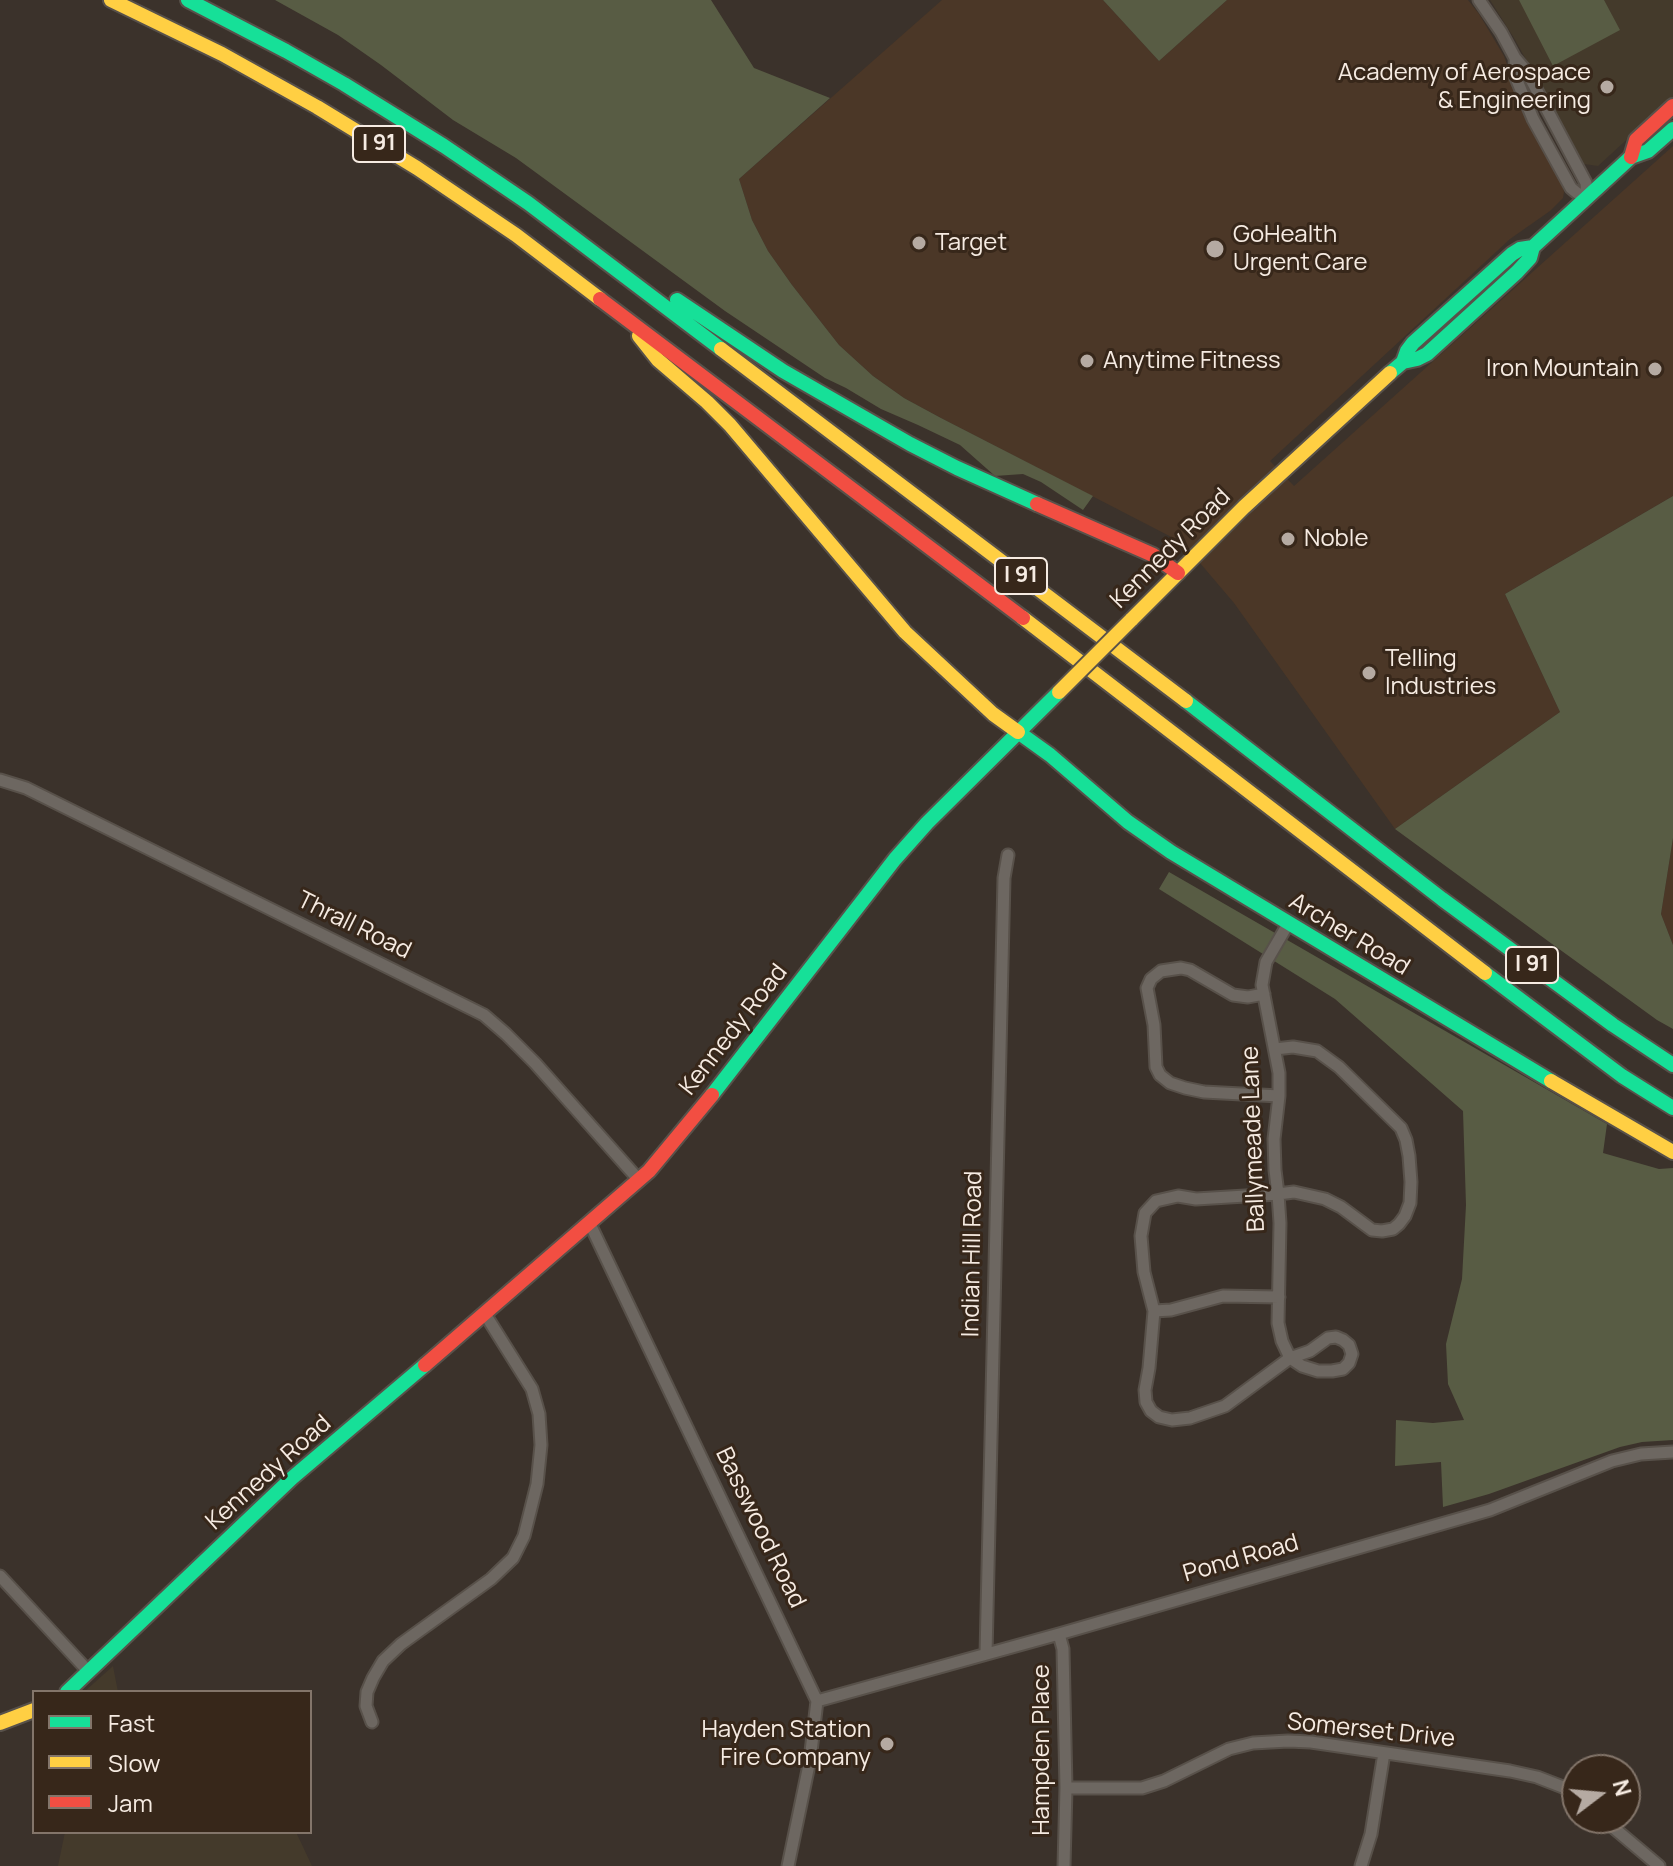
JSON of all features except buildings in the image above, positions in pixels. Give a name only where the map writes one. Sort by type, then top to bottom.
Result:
[{"type":"main road","name":"I 91","points":[[111,0],[255,72],[396,154],[516,235],[1066,650],[1569,1038],[1673,1108]]},
{"type":"main road","name":"I 91","points":[[188,0],[296,57],[421,131],[528,203],[1103,637],[1442,899],[1613,1025],[1673,1065]]},
{"type":"main road","name":"Kennedy Road","points":[[1631,157],[1636,140],[1673,106]]},
{"type":"main road","name":"Kennedy Road","points":[[69,1690],[292,1478],[639,1180],[692,1121],[895,859],[927,823],[1279,474],[1403,362],[1413,343],[1512,254],[1533,247],[1631,157],[1648,151],[1673,129]]},
{"type":"main road","points":[[648,293],[683,303],[783,371],[933,456],[1153,555],[1178,573]]},
{"type":"main road","name":"Archer Road","points":[[628,319],[655,357],[707,402],[737,434],[905,632],[971,695],[1050,755],[1116,812],[1149,838],[1288,924],[1673,1152]]},
{"type":"main road","points":[[0,1723],[32,1711]]},
{"type":"street","points":[[1479,0],[1515,58],[1516,78],[1533,119],[1571,188],[1587,197]]},
{"type":"street","name":"Thrall Road","points":[[0,780],[26,788],[484,1015],[535,1063],[639,1180]]},
{"type":"street","name":"Indian Hill Road","points":[[986,1654],[1004,878],[1008,855]]},
{"type":"street","name":"Ballymeade Lane","points":[[1288,924],[1266,962],[1262,985],[1279,1073],[1274,1139],[1280,1223],[1278,1323],[1290,1358]]},
{"type":"street","points":[[1264,994],[1248,997],[1233,995],[1190,970],[1161,971],[1151,979],[1147,988],[1154,1025],[1156,1067],[1170,1083],[1185,1088],[1279,1096]]},
{"type":"street","points":[[1275,1049],[1293,1047],[1317,1051],[1339,1067],[1401,1128],[1406,1140],[1410,1203],[1405,1216],[1393,1229],[1382,1231],[1372,1230],[1325,1199],[1294,1192],[1196,1199],[1178,1196],[1156,1201],[1145,1213],[1141,1236],[1144,1272],[1154,1311],[1146,1402],[1159,1417],[1172,1420],[1190,1418],[1225,1406],[1290,1358],[1310,1351],[1328,1338],[1343,1340],[1352,1354],[1343,1369],[1332,1371],[1318,1371],[1290,1358]]},
{"type":"street","name":"Basswood Road","points":[[590,1224],[817,1701]]},
{"type":"street","points":[[1154,1311],[1171,1310],[1223,1296],[1279,1297]]},
{"type":"street","points":[[372,1722],[366,1706],[367,1692],[383,1661],[401,1644],[491,1579],[513,1558],[524,1536],[537,1484],[541,1445],[539,1414],[532,1389],[485,1314]]},
{"type":"street","name":"Pond Road","points":[[817,1701],[1490,1510],[1612,1461],[1641,1454],[1673,1452]]},
{"type":"street","points":[[0,1576],[89,1672]]},
{"type":"street","name":"Hampden Place","points":[[1059,1634],[1063,1649],[1066,1788],[1064,1866]]},
{"type":"street","points":[[788,1866],[810,1760],[817,1701]]},
{"type":"street","name":"Somerset Drive","points":[[1066,1788],[1142,1788],[1164,1781],[1229,1749],[1253,1743],[1311,1742],[1472,1764],[1537,1777],[1561,1786]]},
{"type":"street","points":[[1361,1866],[1371,1834],[1384,1753]]},
{"type":"street","points":[[1621,1834],[1659,1866]]},
{"type":"shaded area","points":[[942,0],[1103,0],[1159,61],[1227,0],[1468,0],[1479,14],[1504,56],[1521,104],[1562,183],[1563,198],[1510,239],[1270,461],[1294,486],[1673,146],[1673,496],[1505,594],[1560,712],[1395,829],[1234,603],[1183,543],[904,398],[873,376],[839,345],[768,251],[752,220],[739,179]]},
{"type":"shaded area","name":"Academy of Aerospace & Engineering","points":[[1490,0],[1673,0],[1673,97],[1598,166],[1584,164]]},
{"type":"shaded area","points":[[1673,838],[1673,945],[1661,914]]},
{"type":"shaded area","points":[[113,1666],[118,1690],[86,1690]]},
{"type":"shaded area","points":[[65,1834],[297,1834],[312,1866],[58,1866]]},
{"type":"green space","points":[[275,0],[711,0],[754,68],[830,98],[739,179],[752,220],[768,251],[792,285],[839,345],[873,376],[904,398],[1093,496],[1083,510],[1041,482],[1023,474],[995,476],[960,445],[881,409],[825,378],[725,311],[516,158],[453,120],[338,35]]},
{"type":"green space","points":[[1103,0],[1227,0],[1159,61]]},
{"type":"green space","points":[[1519,0],[1604,0],[1620,30],[1553,66]]},
{"type":"green space","points":[[1673,496],[1673,838],[1661,914],[1673,945],[1673,1029],[1395,829],[1560,712],[1505,594]]},
{"type":"green space","points":[[1169,872],[1607,1124],[1603,1153],[1659,1169],[1673,1168],[1673,1440],[1620,1447],[1489,1494],[1443,1507],[1441,1462],[1395,1466],[1396,1420],[1433,1423],[1464,1420],[1448,1384],[1446,1344],[1462,1279],[1466,1205],[1463,1111],[1335,999],[1159,889]]},
{"type":"traffic: fast","points":[[188,0],[344,84],[444,146],[528,203],[721,349]]},
{"type":"traffic: fast","points":[[1403,362],[1413,343],[1512,254],[1533,247],[1631,157],[1648,151],[1673,129]]},
{"type":"traffic: fast","points":[[1390,373],[1403,362],[1427,354],[1517,272],[1530,258],[1533,247]]},
{"type":"traffic: fast","points":[[677,300],[783,371],[910,444],[1037,504]]},
{"type":"traffic: fast","points":[[712,1095],[895,859],[1059,692]]},
{"type":"traffic: fast","points":[[1186,701],[1442,899],[1613,1025],[1673,1065]]},
{"type":"traffic: fast","points":[[1018,732],[1050,755],[1128,822],[1171,852],[1551,1081]]},
{"type":"traffic: fast","points":[[1485,973],[1622,1076],[1673,1108]]},
{"type":"traffic: fast","points":[[69,1690],[292,1478],[425,1365]]},
{"type":"traffic: slow","points":[[111,0],[222,54],[417,168],[516,235],[600,299]]},
{"type":"traffic: slow","points":[[639,336],[658,360],[730,425],[905,632],[993,714],[1018,732]]},
{"type":"traffic: slow","points":[[721,349],[1186,701]]},
{"type":"traffic: slow","points":[[1131,620],[1244,507],[1390,373]]},
{"type":"traffic: slow","points":[[1023,618],[1485,973]]},
{"type":"traffic: slow","points":[[1059,692],[1131,620]]},
{"type":"traffic: slow","points":[[1551,1081],[1673,1152]]},
{"type":"traffic: slow","points":[[0,1723],[32,1711]]},
{"type":"traffic: jam","points":[[1631,157],[1636,140],[1673,106]]},
{"type":"traffic: jam","points":[[600,299],[1023,618]]},
{"type":"traffic: jam","points":[[1037,504],[1153,555],[1178,573]]},
{"type":"traffic: jam","points":[[425,1365],[649,1171],[712,1095]]},
{"type":"place","name":"Academy of Aerospace & Engineering","points":[[1607,87]]},
{"type":"place","name":"Target","points":[[919,243]]},
{"type":"place","name":"GoHealth Urgent Care","points":[[1215,249]]},
{"type":"place","name":"Anytime Fitness","points":[[1087,361]]},
{"type":"place","name":"Iron Mountain","points":[[1655,369]]},
{"type":"place","name":"Noble","points":[[1288,539]]},
{"type":"place","name":"Telling Industries","points":[[1369,673]]},
{"type":"place","name":"Hayden Station Fire Company","points":[[887,1744]]}]
